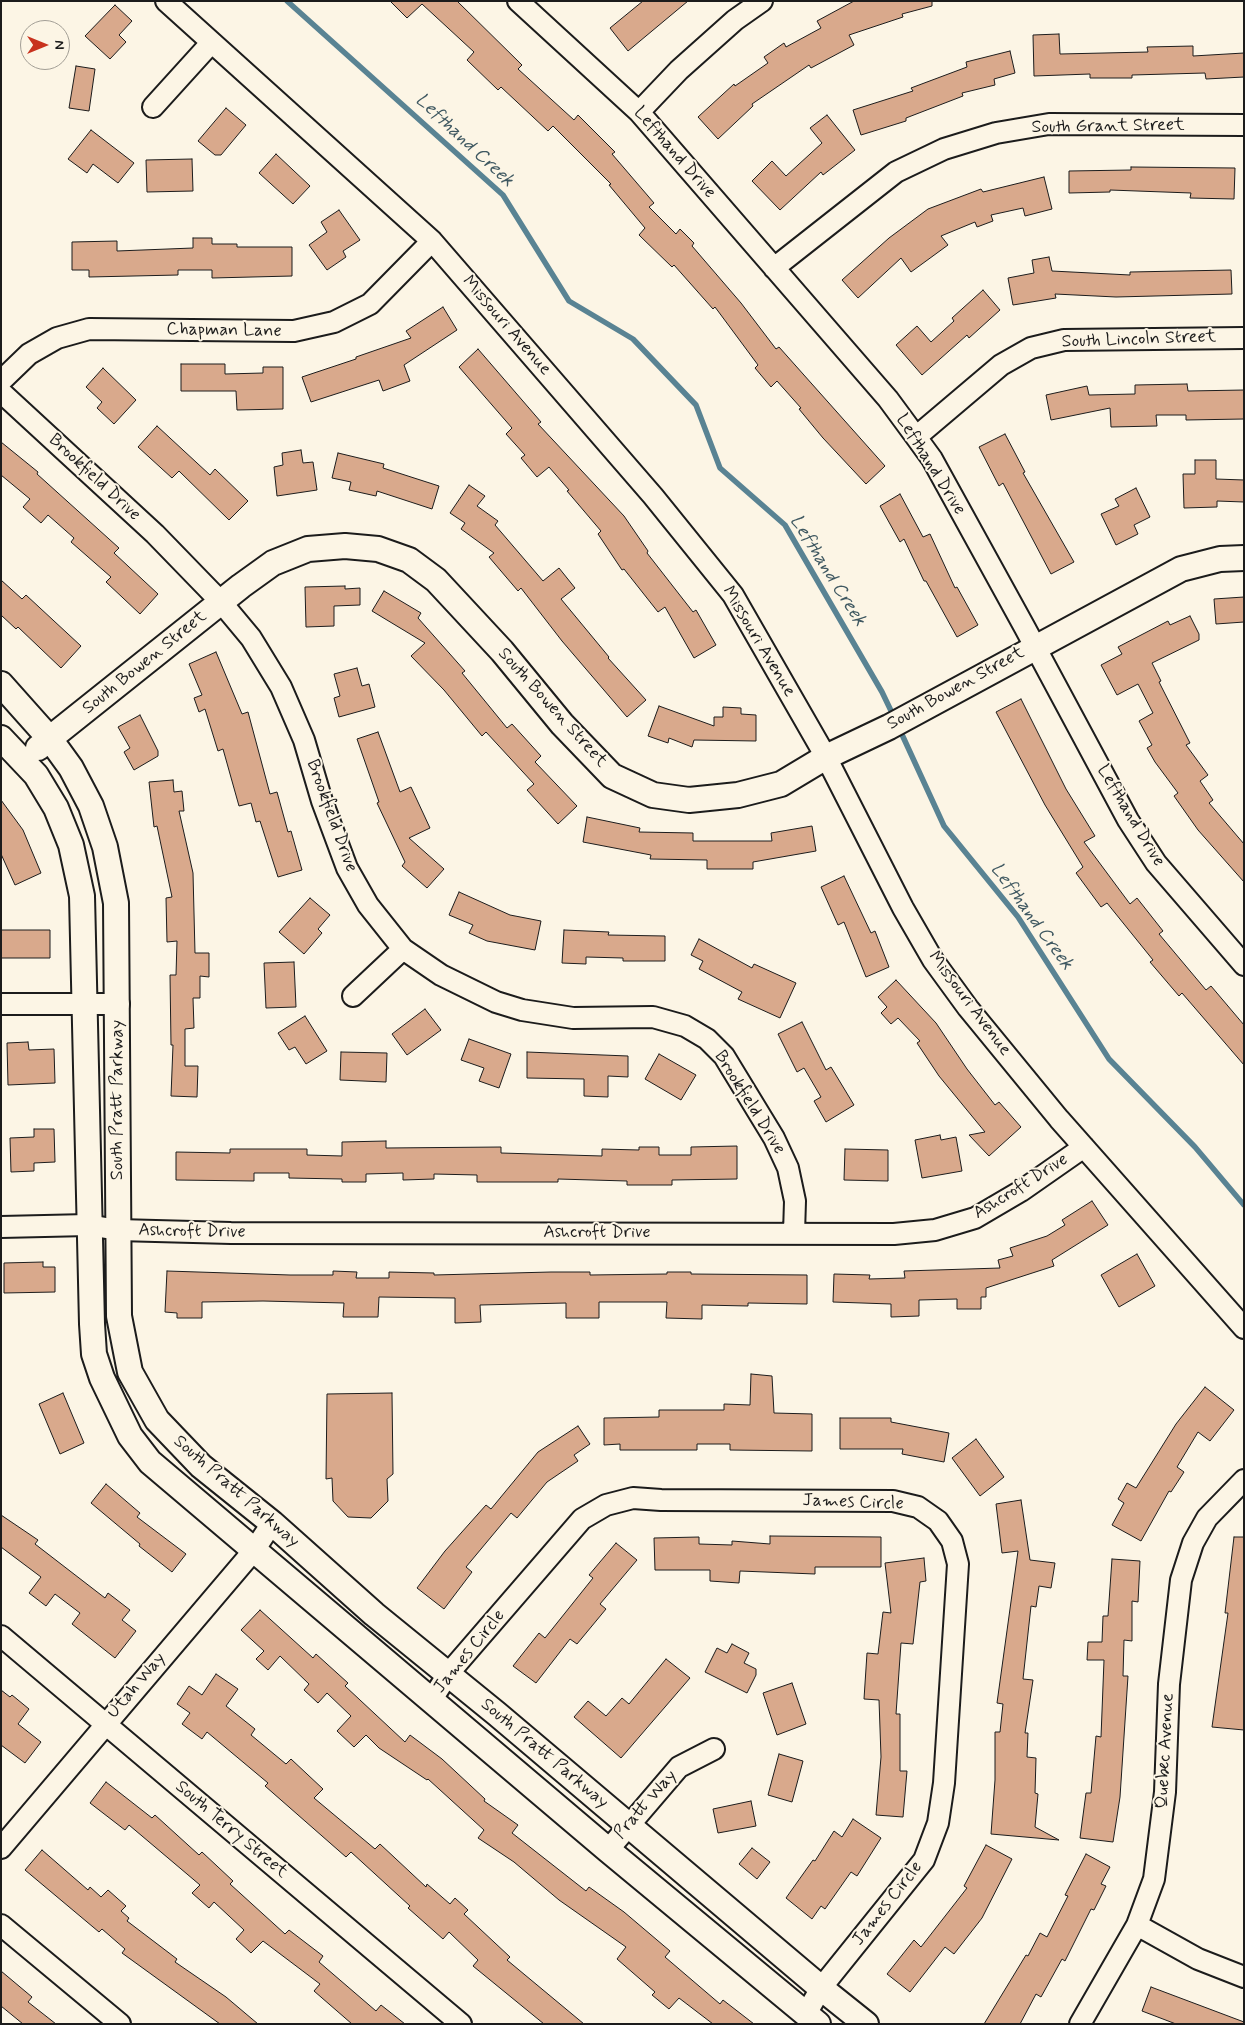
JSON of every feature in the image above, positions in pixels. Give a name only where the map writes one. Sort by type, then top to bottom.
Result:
[{"type":"street","name":"Missouri Avenue","points":[[166,1],[432,241],[653,496],[733,595],[826,757],[903,908],[933,960],[968,1008],[1084,1147],[1244,1328]]},
{"type":"street","name":"Lefthand Drive","points":[[518,1],[640,112],[888,398],[932,459],[1128,820],[1156,863],[1244,964]]},
{"type":"street","points":[[640,112],[679,70],[735,20],[762,1]]},
{"type":"street","points":[[153,107],[211,43]]},
{"type":"street","name":"South Grant Street","points":[[774,268],[896,172],[944,149],[996,133],[1049,124],[1244,125]]},
{"type":"street","name":"Chapman Lane","points":[[1,382],[28,354],[57,338],[89,329],[294,332],[334,322],[370,304],[432,241]]},
{"type":"street","name":"South Lincoln Street","points":[[916,436],[983,383],[1001,365],[1031,348],[1064,340],[1244,338]]},
{"type":"street","name":"Brookfield Drive","points":[[1,392],[155,534],[221,602],[251,638],[281,687],[304,740],[322,801],[347,868],[368,905],[403,949],[441,975],[496,1002],[522,1010],[572,1018],[653,1017],[685,1026],[707,1039],[724,1056],[774,1138],[788,1168],[795,1201],[794,1233]]},
{"type":"street","name":"South Bowen Street","points":[[24,760],[221,602],[273,563],[308,549],[345,546],[378,549],[409,560],[436,580],[502,651],[562,724],[612,776],[653,795],[689,800],[738,795],[781,784],[826,757],[889,727],[1035,646],[1181,569],[1220,559],[1244,558]]},
{"type":"street","name":"South Pratt Parkway","points":[[1,684],[50,739],[71,768],[91,806],[105,847],[116,903],[119,1004],[119,1316],[130,1372],[157,1420],[201,1466],[272,1523],[374,1614],[497,1714],[866,2024]]},
{"type":"street","name":"South Pratt Parkway","points":[[1,738],[36,774],[56,808],[71,845],[82,896],[86,1005],[88,1225],[94,1354],[112,1402],[130,1436],[150,1462],[608,1850],[812,2019]]},
{"type":"street","points":[[352,996],[403,949]]},
{"type":"street","points":[[1,1004],[119,1004]]},
{"type":"street","name":"Ashcroft Drive","points":[[1,1227],[88,1225],[118,1230],[231,1233],[894,1234],[935,1230],[975,1218],[1021,1191],[1084,1147]]},
{"type":"street","name":"Quebec Avenue","points":[[1080,2024],[1137,1925],[1154,1879],[1165,1792],[1169,1684],[1181,1580],[1193,1543],[1207,1518],[1244,1480]]},
{"type":"street","name":"James Circle","points":[[431,1701],[448,1674],[582,1519],[606,1505],[633,1498],[660,1500],[893,1501],[918,1507],[938,1521],[952,1540],[958,1564],[944,1783],[938,1823],[924,1860],[821,1988],[812,2019]]},
{"type":"street","name":"Utah Way","points":[[1,1848],[255,1549],[272,1523]]},
{"type":"street","name":"South Terry Street","points":[[1,1636],[461,2024]]},
{"type":"street","name":"Pratt Way","points":[[608,1850],[679,1767],[714,1749]]},
{"type":"street","points":[[1,1925],[120,2024]]},
{"type":"street","points":[[1137,1925],[1198,1959],[1244,1977]]},
{"type":"building","points":[[390,1],[457,1],[522,65],[518,69],[574,120],[578,115],[615,152],[612,154],[654,203],[649,207],[676,234],[680,229],[694,243],[692,246],[741,303],[776,349],[779,347],[885,466],[866,484],[823,438],[799,409],[801,408],[777,381],[771,387],[755,368],[758,365],[715,307],[713,309],[674,265],[672,267],[639,235],[645,228],[609,185],[611,184],[553,126],[548,131],[501,87],[498,90],[467,60],[474,52],[422,4],[407,18]]},
{"type":"building","points":[[643,1],[688,1],[628,51],[610,28]]},
{"type":"building","points":[[854,1],[932,1],[932,6],[902,14],[903,17],[849,35],[854,45],[811,68],[809,65],[752,104],[753,106],[718,139],[698,117],[734,84],[735,86],[768,63],[764,57],[784,43],[786,47],[821,28],[817,21]]},
{"type":"building","points":[[115,5],[132,21],[119,35],[126,42],[110,59],[85,36]]},
{"type":"building","points":[[1059,34],[1060,54],[1148,52],[1147,47],[1193,46],[1193,56],[1244,53],[1244,77],[1206,79],[1205,73],[1132,75],[1132,78],[1090,78],[1090,74],[1034,76],[1033,35]]},
{"type":"building","points":[[1010,51],[1015,73],[994,79],[995,85],[962,93],[963,96],[906,118],[906,121],[861,135],[853,110],[913,91],[911,88],[967,67],[966,62]]},
{"type":"building","points":[[76,66],[95,69],[89,111],[69,108]]},
{"type":"building","points":[[226,108],[246,125],[221,155],[215,155],[198,141]]},
{"type":"building","points":[[827,115],[855,150],[823,175],[821,172],[780,210],[752,181],[772,161],[786,176],[822,143],[810,128]]},
{"type":"building","points":[[91,130],[134,163],[118,183],[93,164],[87,173],[68,159]]},
{"type":"building","points":[[276,154],[310,186],[293,204],[259,173]]},
{"type":"building","points":[[192,159],[193,191],[147,192],[146,160]]},
{"type":"building","points":[[1131,167],[1235,168],[1234,199],[1190,198],[1191,193],[1110,190],[1110,192],[1069,193],[1069,171],[1131,170]]},
{"type":"building","points":[[1044,177],[1052,209],[1025,216],[1023,208],[991,215],[993,221],[977,227],[975,222],[941,236],[948,245],[911,272],[901,258],[858,298],[842,280],[889,238],[928,209],[981,189],[983,192]]},
{"type":"building","points":[[339,210],[360,240],[343,251],[346,257],[327,270],[309,245],[327,232],[321,222]]},
{"type":"building","points":[[193,238],[212,238],[212,244],[237,244],[237,247],[292,247],[292,276],[212,278],[212,270],[178,270],[178,275],[89,277],[89,270],[72,270],[72,242],[117,241],[117,251],[193,248]]},
{"type":"building","points":[[1049,257],[1052,271],[1130,275],[1130,272],[1231,270],[1232,294],[1116,297],[1055,294],[1056,298],[1013,305],[1008,278],[1034,273],[1032,260]]},
{"type":"building","points":[[983,290],[1000,310],[969,338],[967,335],[922,375],[896,345],[917,326],[931,342],[954,321],[952,318]]},
{"type":"building","points":[[443,307],[457,330],[404,365],[410,381],[383,391],[379,380],[311,402],[302,377],[411,338],[406,331]]},
{"type":"building","points":[[478,349],[541,422],[538,424],[624,516],[648,551],[647,553],[693,612],[696,610],[716,645],[694,658],[665,607],[658,612],[624,569],[622,570],[598,534],[601,531],[567,491],[569,490],[549,467],[537,477],[521,458],[525,455],[506,434],[512,428],[459,367]]},
{"type":"building","points":[[181,364],[225,364],[225,374],[263,373],[263,367],[283,367],[283,409],[237,410],[236,391],[181,391]]},
{"type":"building","points":[[103,368],[136,400],[114,424],[97,408],[102,402],[86,387]]},
{"type":"building","points":[[1187,384],[1188,391],[1244,390],[1244,419],[1186,420],[1186,415],[1156,415],[1157,426],[1111,427],[1110,408],[1051,420],[1046,395],[1087,386],[1089,395],[1135,394],[1135,385]]},
{"type":"building","points":[[157,426],[210,475],[215,469],[248,501],[229,520],[179,471],[172,478],[138,447]]},
{"type":"building","points":[[1005,434],[1025,472],[1023,473],[1074,562],[1051,574],[1003,483],[999,486],[979,447]]},
{"type":"building","points":[[1,442],[38,472],[37,474],[119,548],[114,553],[158,594],[140,614],[106,582],[111,577],[71,542],[74,538],[48,515],[41,523],[23,507],[30,499],[1,475]]},
{"type":"building","points":[[301,450],[303,463],[313,462],[317,490],[277,496],[274,467],[283,465],[282,453]]},
{"type":"building","points":[[338,453],[384,464],[383,468],[439,486],[432,509],[377,491],[376,496],[349,490],[351,482],[332,478]]},
{"type":"building","points":[[1195,460],[1216,460],[1216,479],[1244,480],[1244,502],[1217,501],[1217,507],[1184,508],[1183,474],[1195,474]]},
{"type":"building","points":[[469,485],[485,496],[477,506],[498,521],[495,525],[543,581],[559,568],[575,588],[561,599],[608,658],[646,700],[627,717],[562,641],[521,588],[518,591],[489,557],[494,553],[461,529],[465,523],[450,513]]},
{"type":"building","points":[[1136,488],[1150,517],[1134,525],[1138,534],[1116,545],[1101,514],[1119,506],[1115,499]]},
{"type":"building","points":[[900,494],[923,537],[930,534],[955,588],[957,587],[978,625],[957,637],[926,581],[924,581],[904,539],[900,542],[880,506]]},
{"type":"building","points":[[1,580],[22,599],[26,595],[81,646],[61,668],[18,627],[16,629],[1,615]]},
{"type":"building","points":[[345,586],[345,589],[360,588],[360,605],[334,606],[334,626],[306,627],[305,587]]},
{"type":"building","points":[[384,591],[421,613],[418,618],[465,671],[462,673],[507,728],[512,724],[541,756],[535,762],[577,806],[558,824],[527,790],[534,784],[486,732],[482,736],[444,690],[411,656],[425,643],[372,611]]},
{"type":"building","points":[[1244,597],[1244,622],[1216,624],[1214,599]]},
{"type":"building","points":[[1190,616],[1199,634],[1199,640],[1152,663],[1161,681],[1159,682],[1190,743],[1186,745],[1208,775],[1200,781],[1213,800],[1209,803],[1244,844],[1244,882],[1198,830],[1174,796],[1178,793],[1147,748],[1152,745],[1139,721],[1153,713],[1138,684],[1117,695],[1101,665],[1122,654],[1118,647],[1168,621],[1170,625]]},
{"type":"building","points":[[216,652],[242,714],[248,712],[270,794],[277,792],[288,832],[291,831],[302,870],[278,877],[260,821],[256,822],[251,803],[239,806],[223,749],[218,751],[205,709],[199,712],[194,698],[202,695],[189,664]]},
{"type":"building","points":[[357,668],[362,686],[369,684],[375,707],[339,717],[334,698],[340,696],[334,674]]},
{"type":"building","points":[[1021,699],[1066,789],[1095,836],[1084,842],[1130,904],[1137,898],[1163,931],[1159,934],[1206,990],[1211,986],[1244,1025],[1244,1065],[1182,993],[1179,996],[1150,962],[1153,960],[1107,903],[1101,907],[1076,873],[1083,867],[1045,805],[996,712]]},
{"type":"building","points":[[659,706],[714,726],[714,717],[723,717],[723,707],[741,708],[741,714],[756,715],[756,741],[694,740],[692,747],[669,738],[668,743],[648,736]]},
{"type":"building","points":[[140,715],[158,751],[158,756],[134,770],[124,752],[130,748],[118,727]]},
{"type":"building","points":[[378,732],[400,792],[411,787],[430,828],[409,838],[444,869],[427,888],[402,866],[405,862],[377,803],[379,802],[357,739]]},
{"type":"building","points":[[173,780],[174,792],[182,791],[184,811],[179,811],[193,873],[195,953],[209,953],[209,977],[200,976],[200,998],[193,998],[194,1028],[185,1029],[185,1066],[198,1066],[197,1097],[171,1096],[173,1045],[171,1045],[170,975],[176,975],[177,941],[167,942],[166,898],[172,897],[157,826],[154,827],[149,782]]},
{"type":"building","points":[[1,800],[23,830],[41,873],[15,885],[1,854]]},
{"type":"building","points":[[587,817],[640,828],[639,832],[693,833],[693,841],[772,841],[771,833],[812,826],[816,851],[753,862],[753,869],[707,869],[707,860],[650,859],[651,855],[583,842]]},
{"type":"building","points":[[844,876],[871,933],[875,931],[889,967],[866,977],[844,922],[838,925],[821,887]]},
{"type":"building","points":[[459,892],[510,915],[541,921],[535,950],[487,941],[469,933],[473,925],[449,915]]},
{"type":"building","points":[[310,898],[330,915],[318,929],[322,933],[304,954],[279,932]]},
{"type":"building","points":[[1,930],[50,930],[50,958],[1,958]]},
{"type":"building","points":[[564,930],[609,932],[608,935],[665,936],[665,961],[623,961],[623,958],[586,957],[586,964],[562,963]]},
{"type":"building","points":[[699,939],[752,968],[754,964],[796,983],[780,1018],[738,999],[742,992],[699,969],[703,961],[691,955]]},
{"type":"building","points":[[294,962],[296,1007],[266,1008],[264,963]]},
{"type":"building","points":[[896,980],[936,1023],[967,1069],[995,1105],[999,1102],[1021,1127],[989,1156],[969,1135],[985,1132],[939,1076],[917,1043],[920,1041],[898,1018],[891,1024],[881,1013],[887,1007],[878,997]]},
{"type":"building","points":[[425,1009],[441,1030],[407,1055],[392,1034]]},
{"type":"building","points":[[305,1016],[327,1051],[306,1064],[295,1047],[289,1050],[278,1033]]},
{"type":"building","points":[[802,1022],[826,1070],[831,1067],[854,1105],[826,1122],[814,1101],[821,1097],[804,1068],[797,1072],[778,1034]]},
{"type":"building","points":[[469,1039],[511,1054],[499,1088],[479,1081],[484,1068],[461,1060]]},
{"type":"building","points":[[28,1042],[29,1050],[54,1049],[55,1083],[8,1085],[7,1043]]},
{"type":"building","points":[[341,1052],[387,1053],[386,1082],[340,1080]]},
{"type":"building","points":[[527,1052],[628,1056],[628,1077],[608,1076],[608,1097],[584,1096],[584,1079],[527,1078]]},
{"type":"building","points":[[659,1054],[696,1075],[681,1100],[645,1079]]},
{"type":"building","points":[[34,1129],[54,1129],[55,1162],[34,1163],[34,1171],[11,1172],[10,1138],[34,1137]]},
{"type":"building","points":[[940,1135],[941,1140],[956,1137],[962,1171],[922,1178],[915,1140]]},
{"type":"building","points":[[386,1141],[386,1148],[501,1147],[501,1153],[602,1156],[602,1149],[639,1150],[639,1147],[659,1147],[659,1155],[691,1155],[691,1147],[737,1146],[737,1179],[672,1180],[672,1185],[627,1185],[627,1181],[558,1179],[558,1182],[477,1182],[477,1175],[434,1174],[434,1179],[403,1180],[403,1173],[366,1174],[366,1182],[342,1182],[342,1179],[289,1178],[289,1173],[254,1173],[254,1181],[176,1180],[176,1152],[230,1153],[230,1149],[307,1149],[307,1155],[342,1156],[342,1142]]},
{"type":"building","points":[[845,1149],[888,1150],[888,1181],[844,1180]]},
{"type":"building","points":[[1092,1201],[1108,1225],[1052,1260],[1054,1266],[986,1288],[986,1297],[981,1297],[981,1309],[957,1309],[957,1299],[919,1300],[919,1316],[891,1317],[891,1304],[833,1302],[834,1274],[870,1275],[869,1279],[905,1278],[904,1271],[1000,1268],[998,1260],[1013,1256],[1010,1248],[1047,1236],[1065,1225],[1062,1220]]},
{"type":"building","points":[[1137,1254],[1155,1286],[1119,1307],[1101,1275]]},
{"type":"building","points":[[43,1262],[43,1267],[55,1267],[55,1292],[4,1293],[4,1263]]},
{"type":"building","points":[[167,1271],[333,1275],[333,1271],[357,1272],[356,1278],[389,1278],[389,1272],[434,1273],[434,1275],[590,1272],[590,1275],[691,1272],[691,1274],[807,1275],[807,1304],[748,1303],[748,1306],[702,1305],[702,1319],[666,1318],[667,1302],[599,1302],[599,1318],[566,1318],[566,1303],[480,1305],[481,1322],[455,1323],[455,1298],[379,1297],[378,1317],[343,1317],[344,1303],[263,1301],[202,1302],[202,1318],[177,1318],[177,1313],[165,1312]]},
{"type":"building","points":[[751,1374],[772,1376],[774,1413],[812,1414],[812,1451],[730,1450],[730,1444],[697,1444],[697,1450],[620,1450],[620,1444],[604,1445],[604,1418],[659,1417],[659,1410],[724,1410],[724,1404],[750,1405]]},
{"type":"building","points":[[1205,1387],[1234,1410],[1210,1441],[1198,1432],[1177,1467],[1184,1472],[1171,1492],[1169,1491],[1141,1541],[1112,1525],[1124,1503],[1118,1499],[1127,1483],[1136,1488],[1176,1424]]},
{"type":"building","points":[[63,1393],[84,1443],[60,1454],[39,1404]]},
{"type":"building","points":[[392,1393],[393,1474],[387,1479],[388,1501],[371,1518],[348,1517],[333,1501],[332,1478],[326,1479],[327,1394]]},
{"type":"building","points":[[840,1418],[891,1418],[891,1422],[949,1433],[944,1462],[902,1454],[903,1449],[840,1449]]},
{"type":"building","points":[[578,1426],[590,1444],[574,1455],[578,1461],[547,1482],[517,1518],[511,1513],[466,1567],[472,1572],[444,1609],[417,1588],[445,1551],[486,1505],[491,1509],[538,1452]]},
{"type":"building","points":[[976,1439],[1004,1477],[980,1496],[952,1458]]},
{"type":"building","points":[[106,1484],[140,1513],[137,1517],[186,1554],[172,1572],[139,1546],[140,1544],[91,1503]]},
{"type":"building","points":[[1021,1500],[1030,1560],[1055,1563],[1051,1588],[1039,1586],[1036,1607],[1031,1606],[1023,1679],[1033,1680],[1025,1733],[1028,1733],[1027,1757],[1036,1758],[1035,1793],[1038,1794],[1035,1827],[1059,1840],[991,1834],[995,1780],[995,1732],[1000,1732],[1003,1704],[997,1703],[1018,1551],[1002,1553],[996,1504]]},
{"type":"building","points":[[1,1515],[38,1540],[35,1544],[105,1598],[108,1593],[130,1610],[122,1620],[136,1631],[115,1658],[72,1624],[80,1613],[55,1594],[46,1606],[29,1593],[41,1577],[1,1547]]},
{"type":"building","points":[[770,1536],[881,1537],[881,1567],[815,1567],[815,1574],[740,1571],[739,1583],[710,1581],[710,1570],[655,1570],[654,1538],[699,1537],[699,1544],[732,1545],[732,1541],[770,1544]]},
{"type":"building","points":[[1234,1537],[1244,1537],[1244,1730],[1212,1727],[1228,1613],[1225,1613]]},
{"type":"building","points":[[616,1543],[637,1560],[600,1604],[606,1609],[577,1644],[570,1639],[536,1683],[513,1666],[539,1633],[545,1638],[593,1578],[589,1575]]},
{"type":"building","points":[[924,1558],[926,1581],[920,1582],[913,1644],[901,1643],[896,1714],[900,1714],[900,1771],[907,1771],[903,1817],[876,1815],[881,1757],[879,1700],[864,1699],[867,1653],[878,1654],[883,1612],[891,1613],[885,1563]]},
{"type":"building","points":[[1112,1559],[1140,1561],[1138,1602],[1132,1601],[1132,1641],[1124,1640],[1123,1676],[1128,1676],[1120,1797],[1113,1842],[1080,1838],[1086,1793],[1091,1793],[1096,1736],[1101,1737],[1104,1660],[1087,1660],[1088,1642],[1102,1642],[1103,1616],[1108,1616]]},
{"type":"building","points":[[260,1610],[313,1658],[316,1654],[348,1683],[345,1686],[405,1742],[410,1735],[442,1759],[485,1799],[484,1801],[518,1825],[512,1833],[586,1891],[589,1887],[624,1912],[670,1951],[665,1957],[720,2004],[723,2000],[754,2024],[713,2024],[679,1998],[669,2009],[652,1995],[655,1992],[617,1959],[626,1947],[559,1900],[514,1862],[478,1838],[484,1830],[428,1779],[379,1748],[366,1735],[354,1747],[337,1731],[351,1716],[327,1693],[318,1703],[304,1690],[309,1684],[280,1656],[268,1670],[256,1659],[264,1651],[241,1630]]},
{"type":"building","points":[[732,1644],[749,1653],[744,1663],[756,1669],[756,1675],[747,1693],[705,1672],[717,1648],[727,1653]]},
{"type":"building","points":[[666,1659],[690,1678],[621,1758],[574,1717],[588,1701],[606,1716],[622,1698],[629,1704]]},
{"type":"building","points":[[216,1674],[238,1689],[226,1706],[255,1729],[251,1735],[286,1764],[291,1759],[323,1789],[314,1798],[375,1849],[380,1844],[426,1887],[427,1884],[450,1904],[455,1898],[468,1910],[464,1914],[510,1957],[507,1960],[584,2024],[544,2024],[473,1966],[478,1960],[449,1932],[443,1939],[408,1908],[410,1906],[351,1852],[346,1857],[265,1786],[268,1783],[207,1732],[202,1739],[182,1724],[190,1713],[177,1704],[189,1686],[202,1695]]},
{"type":"building","points":[[792,1683],[806,1724],[777,1735],[763,1693]]},
{"type":"building","points":[[1,1690],[10,1697],[12,1695],[29,1709],[18,1724],[41,1742],[25,1763],[1,1745]]},
{"type":"building","points":[[779,1754],[803,1761],[792,1802],[768,1795]]},
{"type":"building","points":[[106,1782],[152,1818],[155,1815],[199,1855],[202,1852],[233,1881],[230,1884],[285,1934],[289,1930],[323,1956],[319,1962],[376,2011],[381,2005],[405,2024],[352,2024],[314,1991],[320,1984],[263,1941],[251,1953],[236,1939],[244,1930],[214,1902],[209,1908],[192,1893],[200,1885],[129,1825],[125,1830],[90,1803]]},
{"type":"building","points":[[751,1801],[756,1826],[718,1833],[713,1809]]},
{"type":"building","points":[[853,1819],[881,1838],[857,1876],[851,1872],[825,1909],[821,1906],[812,1919],[786,1898],[813,1860],[815,1861],[834,1831],[842,1837]]},
{"type":"building","points":[[986,1845],[1012,1859],[982,1918],[954,1954],[945,1947],[910,1992],[887,1974],[914,1940],[921,1947],[967,1888],[964,1886]]},
{"type":"building","points":[[752,1848],[770,1862],[757,1879],[739,1864]]},
{"type":"building","points":[[42,1850],[88,1890],[90,1887],[101,1897],[108,1890],[126,1906],[121,1911],[129,1918],[127,1921],[177,1959],[175,1962],[226,1997],[258,2024],[220,2024],[122,1953],[125,1949],[102,1929],[99,1932],[25,1870]]},
{"type":"building","points":[[1086,1854],[1110,1867],[1101,1884],[1106,1886],[1094,1910],[1091,1909],[1065,1961],[1062,1959],[1041,1997],[1036,1994],[1020,2024],[984,2024],[1026,1955],[1028,1956],[1040,1933],[1047,1937],[1068,1896],[1065,1895]]},
{"type":"building","points":[[1,1971],[32,1997],[28,2002],[56,2024],[23,2024],[1,2006]]},
{"type":"building","points":[[1151,1987],[1244,2022],[1244,2024],[1176,2024],[1142,2011]]},
{"type":"waterway","name":"Lefthand Creek","points":[[287,1],[503,195],[569,301],[633,339],[696,405],[720,468],[785,525],[882,692],[894,717]]},
{"type":"waterway","name":"Lefthand Creek","points":[[899,728],[944,826],[1018,917],[1109,1059],[1195,1147],[1244,1205]]}]
